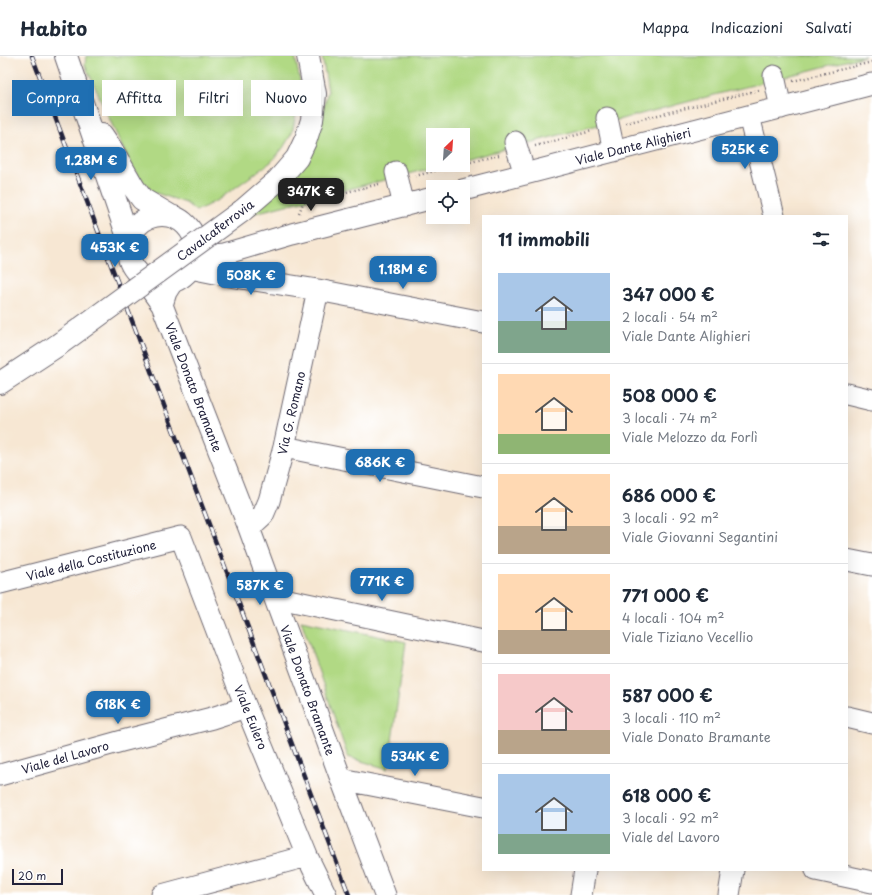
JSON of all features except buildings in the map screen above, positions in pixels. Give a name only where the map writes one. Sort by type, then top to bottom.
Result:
[{"type":"street","name":"Cavalcaferrovia","points":[[0,383],[64,341],[242,211],[278,180],[297,158],[306,139],[312,120],[315,94],[308,56]]},
{"type":"street","points":[[68,58],[75,80]]},
{"type":"street","points":[[775,81],[781,108]]},
{"type":"street","name":"Viale Dante Alighieri","points":[[470,188],[872,84]]},
{"type":"street","points":[[88,116],[129,240]]},
{"type":"street","points":[[89,116],[142,199],[169,215],[179,219],[188,226],[194,235],[196,246],[193,263],[182,276],[173,281],[162,283],[142,277],[135,270],[130,261],[128,251],[129,240],[132,231],[139,223],[148,217],[158,214],[169,215]]},
{"type":"street","points":[[749,116],[774,215]]},
{"type":"street","points":[[608,123],[614,151]]},
{"type":"street","points":[[516,146],[525,174]]},
{"type":"street","points":[[397,176],[404,206]]},
{"type":"street","points":[[193,263],[292,234],[426,200]]},
{"type":"street","points":[[193,263],[236,277],[318,290],[482,322]]},
{"type":"street","name":"Viale Donato Bramante","points":[[142,277],[162,305],[249,528],[341,780],[385,895]]},
{"type":"street","points":[[162,305],[166,292],[173,281]]},
{"type":"street","name":"Via G. Romano","points":[[249,528],[263,515],[284,447],[318,290]]},
{"type":"street","points":[[848,394],[872,400]]},
{"type":"street","points":[[284,447],[482,487]]},
{"type":"street","name":"Viale della Costituzione","points":[[0,583],[181,537]]},
{"type":"street","name":"Viale Eulero","points":[[181,537],[246,707],[307,856],[326,895]]},
{"type":"street","points":[[848,560],[872,565]]},
{"type":"street","points":[[274,597],[482,641]]},
{"type":"street","name":"Viale del Lavoro","points":[[0,775],[212,718],[246,707]]},
{"type":"street","points":[[848,717],[872,722]]},
{"type":"street","points":[[341,780],[482,807]]},
{"type":"street","points":[[162,895],[307,856]]},
{"type":"street","points":[[581,895],[585,871]]},
{"type":"street","points":[[729,895],[733,871]]},
{"type":"street","points":[[821,871],[872,882]]},
{"type":"path","points":[[470,162],[516,146],[775,81],[872,62]]},
{"type":"path","points":[[292,234],[303,204],[397,176],[426,171]]},
{"type":"green space","points":[[86,56],[295,56],[300,80],[251,80],[251,116],[296,116],[292,133],[283,148],[271,162],[218,200],[196,211],[186,203],[153,192],[137,174],[125,153],[108,116],[176,116],[176,80],[102,80],[102,102],[94,85],[94,80],[92,80],[85,65]]},
{"type":"green space","points":[[322,56],[865,56],[470,158],[470,128],[426,128],[426,169],[247,215],[312,147],[328,91]]},
{"type":"green space","points":[[301,620],[406,642],[388,769],[348,757]]},
{"type":"railway","points":[[32,56],[349,895]]}]
